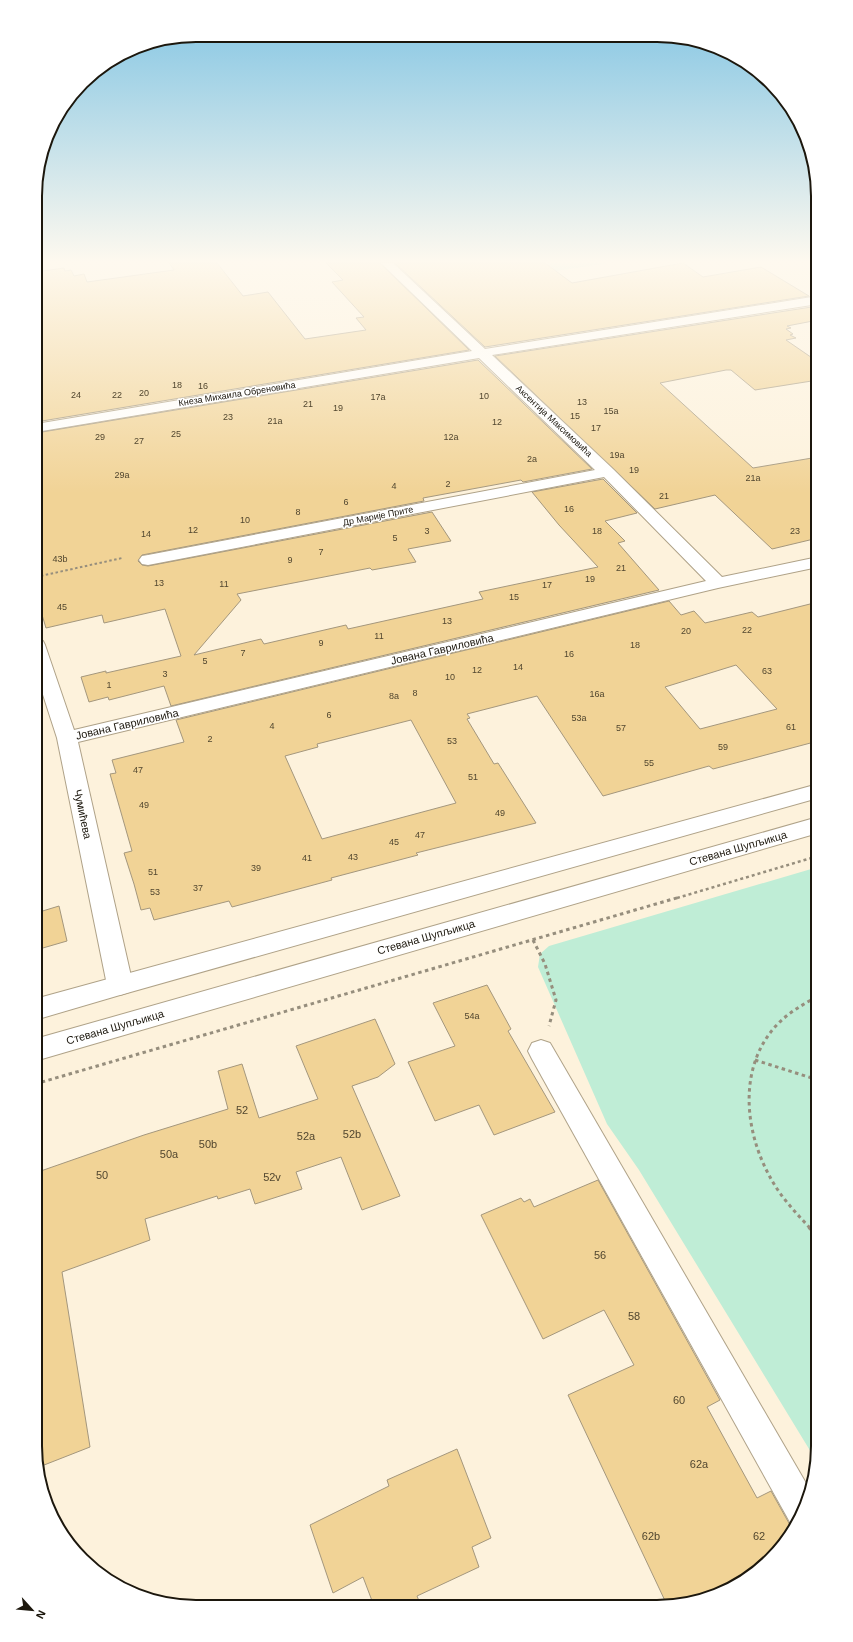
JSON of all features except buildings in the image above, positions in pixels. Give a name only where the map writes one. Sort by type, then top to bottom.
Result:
[{"type":"street","name":"Аксентија Максимовића","points":[[468,340],[607,472],[718,583]]},
{"type":"street","name":"Кнеза Михаила Обреновића","points":[[42,427],[567,340]]},
{"type":"street","name":"Др Марије Прите","points":[[148,560],[607,472]]},
{"type":"street","name":"Јована Гавриловића","points":[[67,738],[718,583],[811,563]]},
{"type":"street","name":"Чумићева","points":[[42,663],[67,738],[120,985]]},
{"type":"street","points":[[42,1008],[120,985],[811,793]]},
{"type":"street","name":"Стевана Шупљикца","points":[[42,1048],[811,827]]},
{"type":"street","points":[[541,1051],[799,1505]]},
{"type":"path","points":[[42,576],[123,558],[136,557],[148,560]]},
{"type":"path","points":[[42,1082],[811,858]]},
{"type":"path","points":[[533,940],[545,964],[556,1000],[541,1051]]},
{"type":"path","points":[[811,1000],[800,1005],[778,1022],[761,1045],[755,1060],[748,1091],[748,1111],[752,1133],[759,1154],[769,1176],[800,1219],[811,1229]]},
{"type":"path","points":[[755,1060],[811,1078]]},
{"type":"green space","points":[[811,869],[811,1452],[639,1170],[607,1124],[538,967],[540,954],[549,946]]}]
